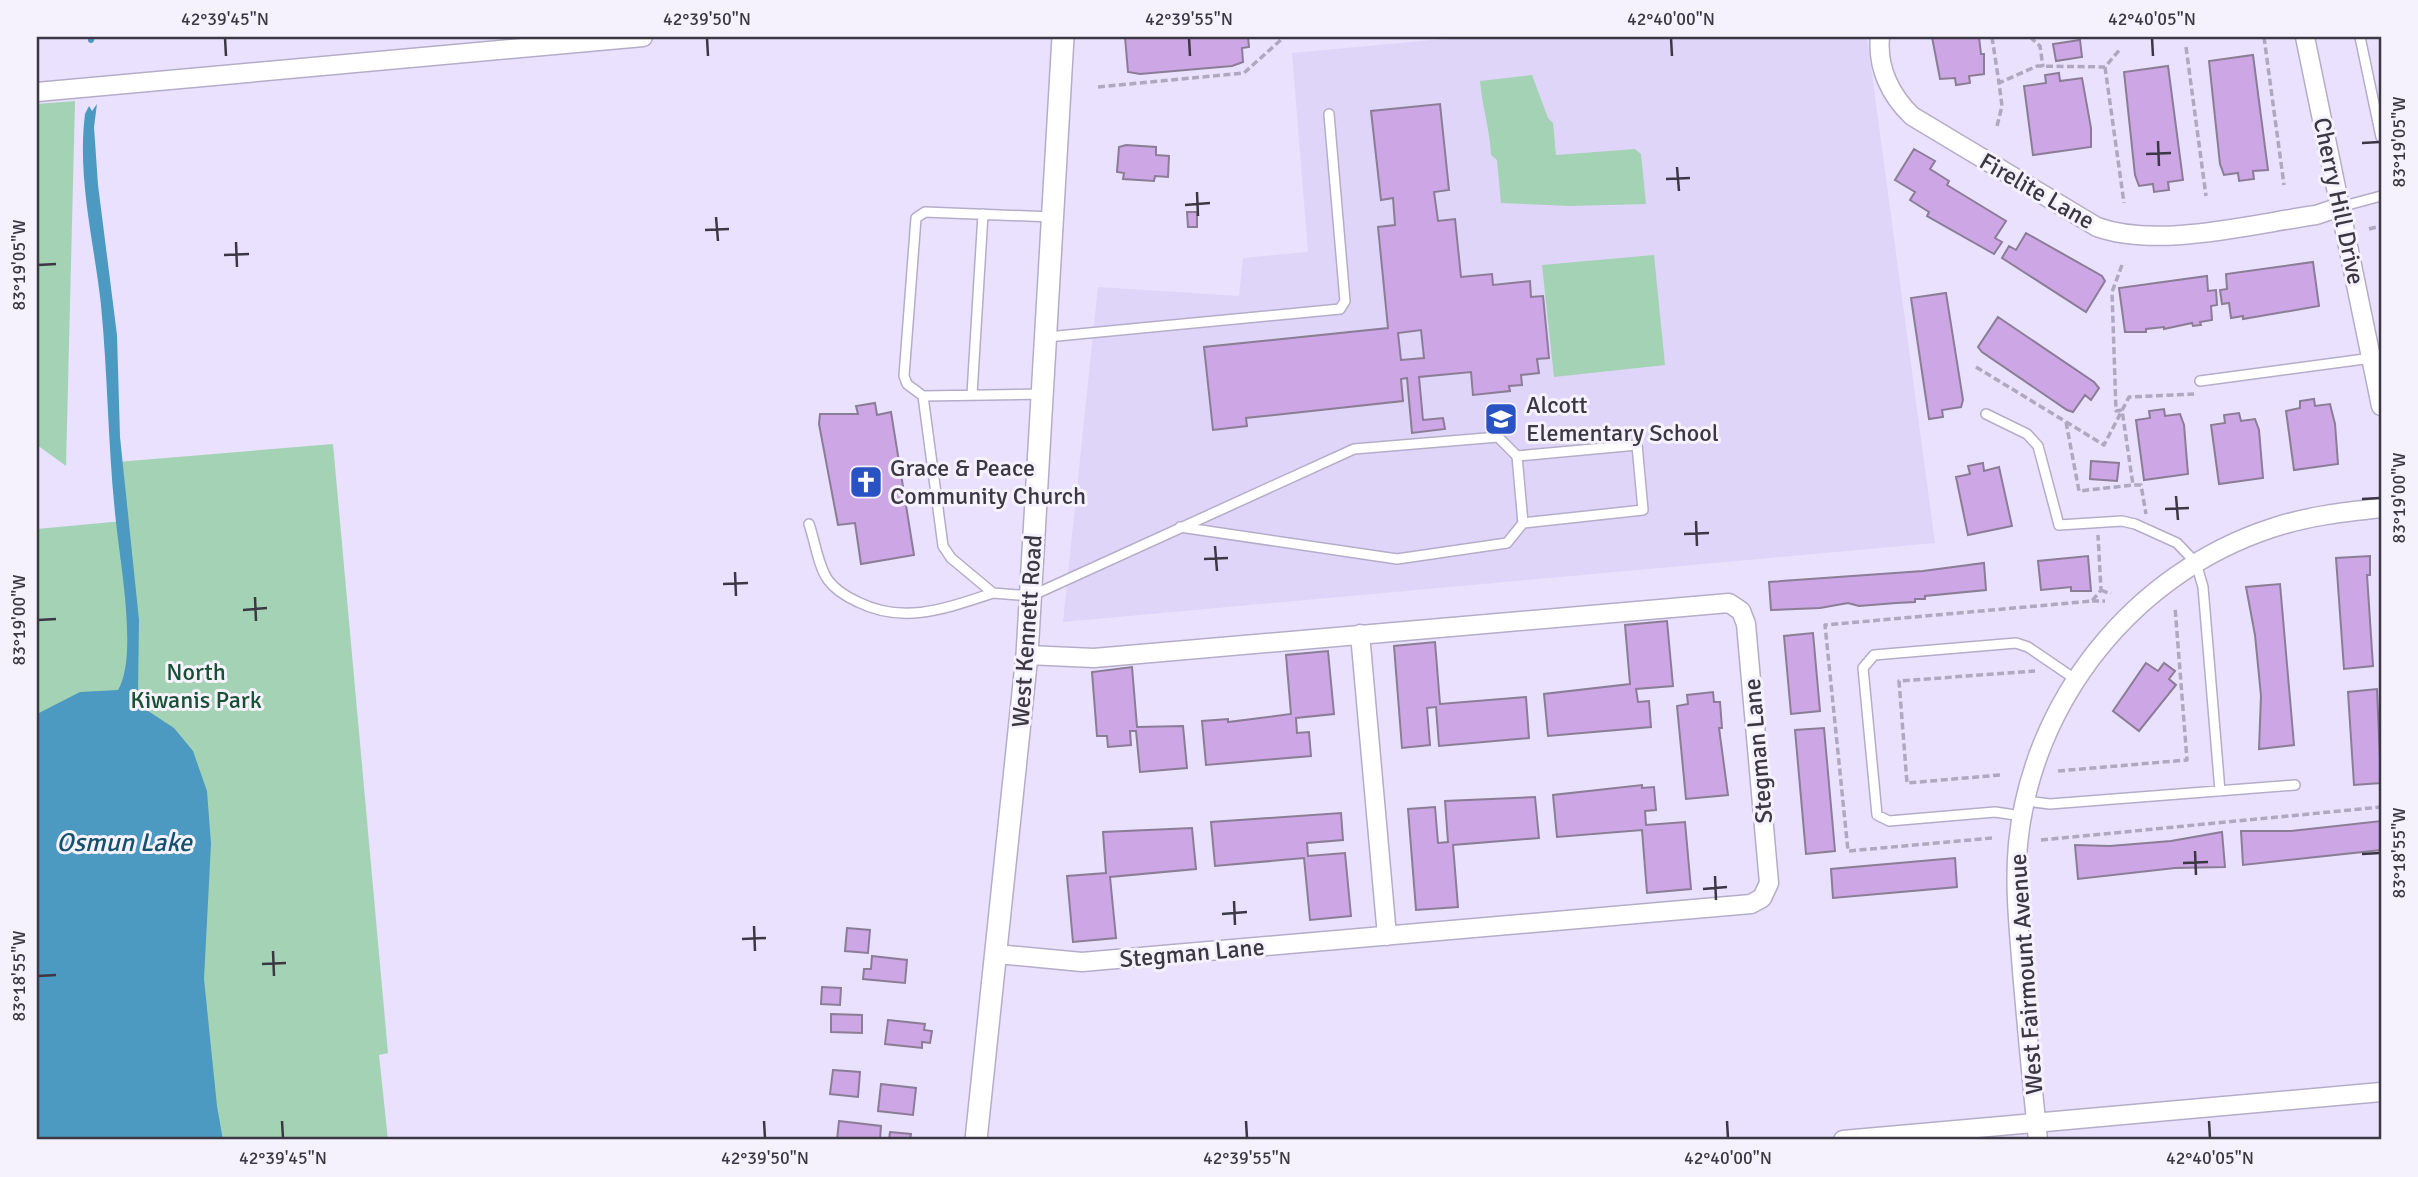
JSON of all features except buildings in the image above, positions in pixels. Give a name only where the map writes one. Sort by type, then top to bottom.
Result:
[{"type":"street","points":[[37,92],[522,43],[643,37]]},
{"type":"street","name":"West Kennett Road","points":[[976,1140],[1027,655],[1063,37]]},
{"type":"street","name":"Firelite Lane","points":[[1880,37],[1885,75],[1897,99],[1912,116],[2097,227],[2126,235],[2157,237],[2316,215],[2340,207]]},
{"type":"street","name":"Cherry Hill Drive","points":[[2305,37],[2340,207],[2374,347],[2381,406]]},
{"type":"street","name":"West Fairmount Avenue","points":[[2037,1132],[2016,892],[2023,808],[2039,751],[2076,679],[2100,645],[2127,616],[2163,585],[2196,563],[2234,543],[2291,522],[2381,509]]},
{"type":"street","name":"Stegman Lane","points":[[997,954],[1082,962],[1751,904],[1762,898],[1769,879],[1746,619],[1741,611],[1725,602],[1094,658],[1027,655]]},
{"type":"street","points":[[1360,634],[1387,936]]},
{"type":"street","points":[[1843,1140],[2037,1132],[2381,1092]]},
{"type":"lane","points":[[2360,37],[2381,137]]},
{"type":"lane","points":[[1046,338],[1340,309],[1345,301],[1329,114]]},
{"type":"lane","points":[[2340,207],[2381,196]]},
{"type":"lane","points":[[1042,394],[923,396],[907,384],[904,376],[916,218],[925,212],[1053,217]]},
{"type":"lane","points":[[972,394],[984,214]]},
{"type":"lane","points":[[2200,381],[2374,347]]},
{"type":"lane","points":[[923,396],[943,546],[951,558],[993,593]]},
{"type":"lane","points":[[1986,414],[2026,434],[2038,446],[2059,525],[2129,522],[2177,543],[2196,563],[2203,587],[2220,791]]},
{"type":"lane","points":[[809,524],[827,579],[842,594],[887,614],[915,614],[942,610],[993,593],[1031,596],[1180,527],[1354,449],[1498,437],[1517,456],[1523,523],[1507,543],[1396,559],[1180,527]]},
{"type":"lane","points":[[1517,456],[1637,445],[1643,510],[1523,523]]},
{"type":"lane","points":[[2076,679],[2028,647],[2016,643],[1874,654],[1863,668],[1877,815],[1889,821],[2050,804],[2295,785]]},
{"type":"path","points":[[1098,88],[1244,73],[1284,37]]},
{"type":"path","points":[[1992,37],[2002,106],[1997,126]]},
{"type":"path","points":[[2030,37],[2040,46],[2043,67]]},
{"type":"path","points":[[2264,37],[2284,185]]},
{"type":"path","points":[[2186,47],[2206,196]]},
{"type":"path","points":[[2121,48],[2105,67],[2124,203]]},
{"type":"path","points":[[1999,83],[2043,67],[2105,67]]},
{"type":"path","points":[[2369,229],[2381,226]]},
{"type":"path","points":[[2122,265],[2112,292],[2116,411],[2122,410]]},
{"type":"path","points":[[1976,367],[2105,445],[2129,397],[2196,394]]},
{"type":"path","points":[[2122,410],[2133,485]]},
{"type":"path","points":[[2066,422],[2079,492],[2141,485],[2148,530]]},
{"type":"path","points":[[2092,601],[2101,590],[2097,522]]},
{"type":"path","points":[[2101,590],[2110,594]]},
{"type":"path","points":[[1992,838],[1848,851],[1825,625],[2105,601]]},
{"type":"path","points":[[2058,771],[2187,760],[2175,607]]},
{"type":"path","points":[[2000,775],[1908,783],[1899,681],[2039,670]]},
{"type":"path","points":[[2041,840],[2381,807]]},
{"type":"shaded area","name":"Alcott Elementary School","points":[[1465,37],[1867,37],[1935,543],[1063,622],[1098,287],[1239,296],[1243,258],[1308,252],[1292,53]]},
{"type":"green space","points":[[1532,75],[1548,118],[1553,123],[1556,155],[1635,149],[1641,154],[1646,204],[1570,206],[1501,203],[1497,160],[1491,155],[1480,81]]},
{"type":"green space","points":[[75,101],[66,466],[37,445],[37,104]]},
{"type":"green space","points":[[1654,255],[1665,365],[1554,377],[1542,265]]},
{"type":"green space","name":"North Kiwanis Park","points":[[333,444],[388,1053],[379,1055],[388,1140],[177,1140],[37,820],[37,529],[123,521],[117,462]]},
{"type":"water","name":"Osmun Lake","points":[[97,104],[94,127],[98,185],[117,335],[120,437],[139,620],[138,692],[145,709],[174,728],[193,751],[207,791],[211,844],[204,979],[223,1140],[37,1140],[37,714],[80,692],[118,690],[127,656],[126,609],[113,495],[101,305],[83,162],[85,114],[89,106],[92,111]]},
{"type":"place","name":"Alcott Elementary School","points":[[1501,419]]},
{"type":"place","name":"Grace & Peace Community Church","points":[[866,482]]}]
